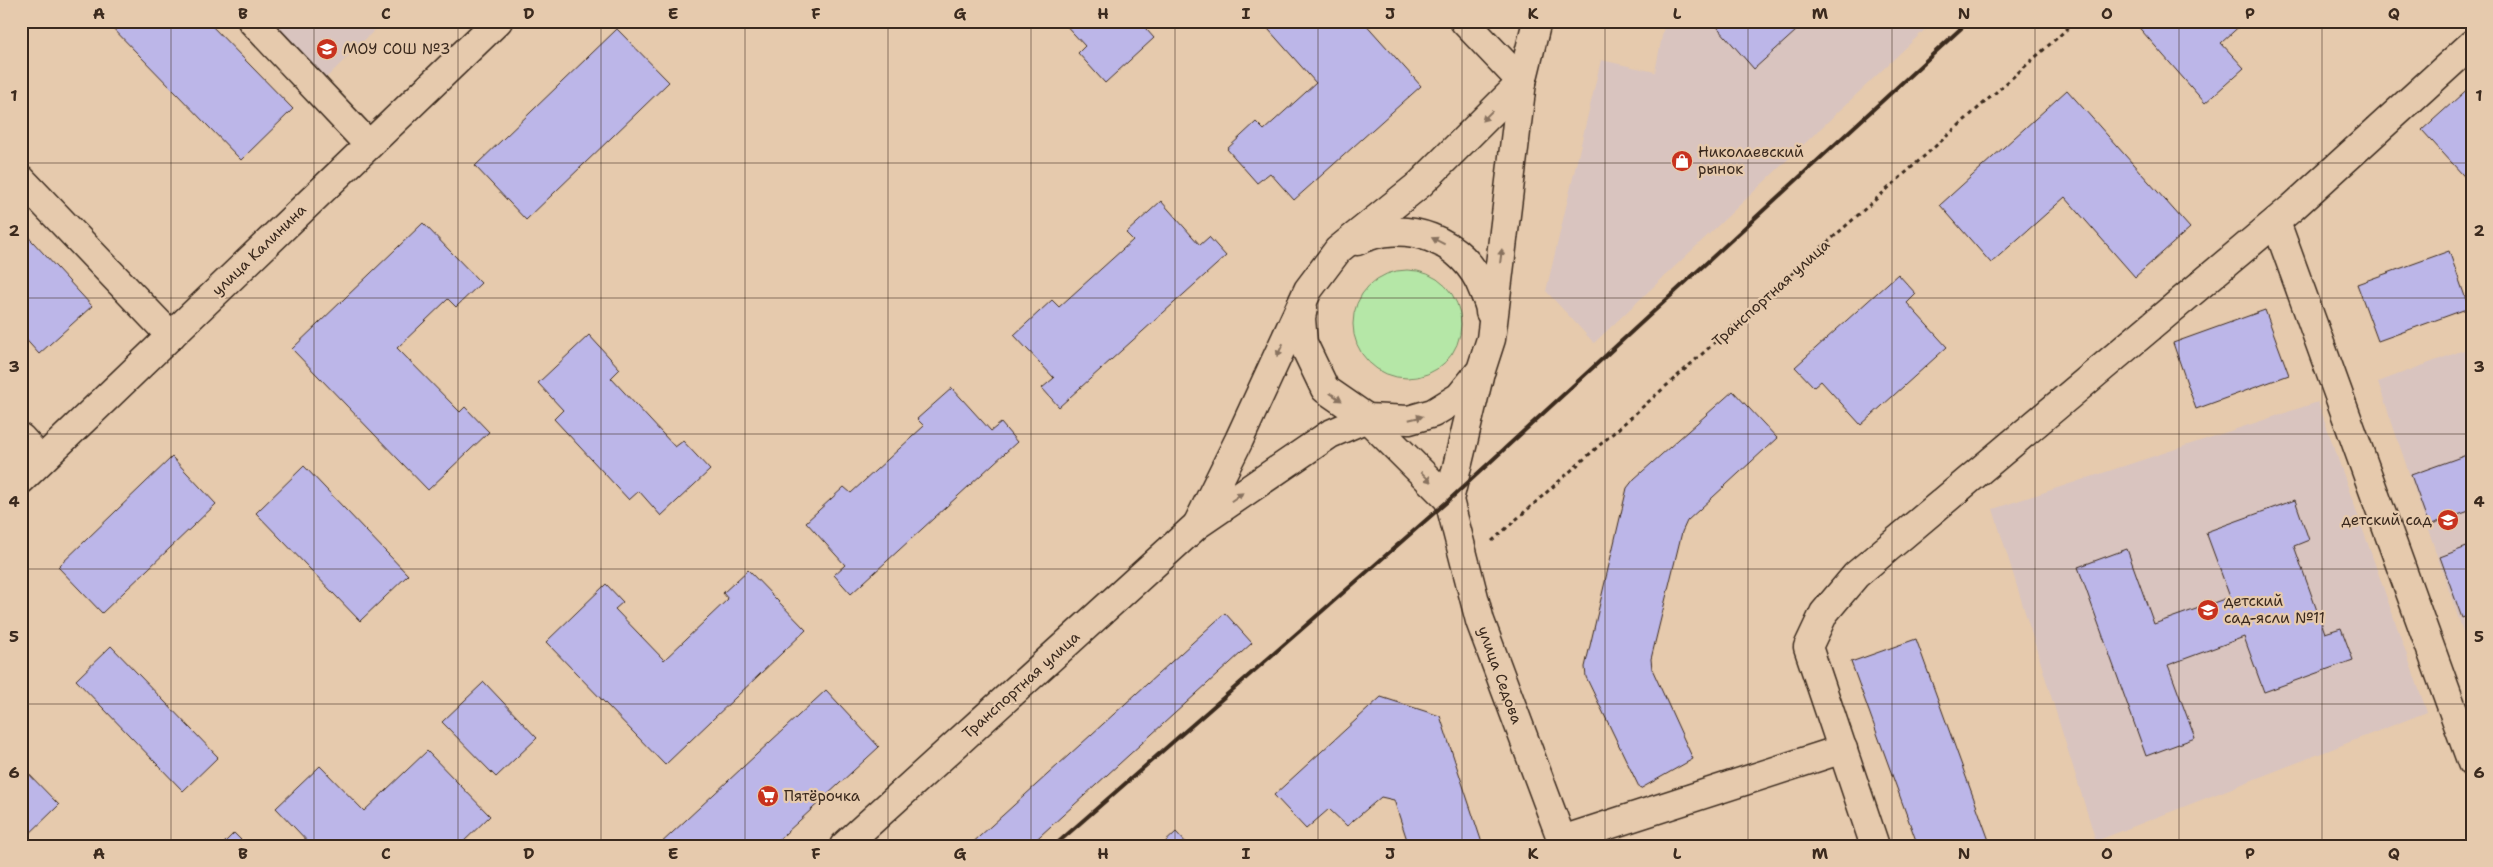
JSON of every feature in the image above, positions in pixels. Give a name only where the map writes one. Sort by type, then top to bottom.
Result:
[{"type":"main road","points":[[252,21],[369,145]]},
{"type":"main road","name":"улица Калинина","points":[[21,480],[498,21]]},
{"type":"main road","points":[[1464,21],[1522,82]]},
{"type":"main road","points":[[1490,339],[1522,82],[1537,21]]},
{"type":"main road","points":[[1874,846],[1808,647],[1824,613],[1856,575],[2276,222],[2472,44]]},
{"type":"main road","points":[[1197,524],[1239,440],[1308,290],[1338,250],[1420,184],[1522,82]]},
{"type":"main road","points":[[21,179],[171,336]]},
{"type":"main road","points":[[2276,222],[2472,763]]},
{"type":"main road","points":[[1338,250],[1371,233],[1404,230],[1437,240],[1464,259],[1479,280],[1490,309],[1490,339]]},
{"type":"main road","name":"улица Седова","points":[[1308,290],[1301,318],[1303,343],[1326,389],[1367,418],[1448,500],[1480,621],[1563,843]]},
{"type":"main road","name":"улица Седова","points":[[1448,500],[1490,339]]},
{"type":"main road","points":[[1197,524],[1330,434],[1367,418],[1408,420],[1433,413],[1460,397],[1481,370]]},
{"type":"main road","points":[[21,438],[41,460]]},
{"type":"main road","name":"Транспортная улица","points":[[844,846],[1197,524]]},
{"type":"main road","points":[[1563,843],[1843,750]]},
{"type":"path","name":"Транспортная улица","points":[[1466,565],[2076,21]]},
{"type":"shaded area","name":"МОУ СОШ №3","points":[[272,21],[384,21],[326,78]]},
{"type":"shaded area","name":"Николаевский рынок","points":[[1665,21],[1934,21],[1594,343],[1546,291],[1601,60],[1655,72]]},
{"type":"shaded area","name":"детский сад","points":[[2472,347],[2472,658],[2378,382]]},
{"type":"shaded area","name":"детский сад-ясли №11","points":[[2318,402],[2427,712],[2096,841],[1993,509]]},
{"type":"green space","points":[[1407,270],[1427,275],[1445,286],[1456,304],[1461,324],[1456,344],[1445,362],[1427,373],[1407,378],[1387,373],[1369,362],[1358,344],[1353,324],[1358,304],[1369,286],[1387,275]]},
{"type":"building","points":[[106,21],[207,21],[293,109],[241,160]]},
{"type":"building","points":[[723,21],[739,21],[731,29]]},
{"type":"building","points":[[1062,21],[1139,21],[1154,38],[1105,83],[1078,53],[1085,46]]},
{"type":"building","points":[[1261,21],[1363,21],[1421,86],[1294,200],[1270,173],[1257,183],[1227,149],[1256,122],[1264,130],[1316,83]]},
{"type":"building","points":[[1712,21],[1807,21],[1754,69]]},
{"type":"building","points":[[2138,21],[2245,21],[2221,43],[2244,68],[2205,103],[2135,23]]},
{"type":"building","points":[[617,29],[669,82],[526,220],[475,166]]},
{"type":"building","points":[[2472,85],[2472,185],[2422,130]]},
{"type":"building","points":[[2067,90],[2190,228],[2135,277],[2065,197],[1991,263],[1940,205]]},
{"type":"building","points":[[1161,201],[1200,245],[1209,237],[1226,256],[1059,407],[1042,388],[1054,378],[1014,335],[1052,300],[1059,307],[1133,240],[1126,233]]},
{"type":"building","points":[[423,223],[481,283],[456,307],[448,299],[397,348],[460,412],[465,407],[489,432],[428,490],[292,349]]},
{"type":"building","points":[[21,229],[92,306],[39,354],[21,334]]},
{"type":"building","points":[[2449,251],[2469,308],[2378,341],[2357,284]]},
{"type":"building","points":[[1898,274],[1916,294],[1907,303],[1947,347],[1861,425],[1821,381],[1814,387],[1795,367]]},
{"type":"building","points":[[2265,310],[2289,375],[2196,409],[2173,343]]},
{"type":"building","points":[[589,335],[620,369],[611,378],[675,447],[683,441],[710,470],[661,516],[639,491],[629,500],[554,419],[563,410],[538,383]]},
{"type":"building","points":[[952,388],[991,431],[1001,423],[1017,442],[851,594],[834,575],[845,565],[806,522],[844,487],[851,493],[924,426],[917,419]]},
{"type":"building","points":[[1733,391],[1777,438],[1687,521],[1682,532],[1651,659],[1652,669],[1693,759],[1640,789],[1586,677],[1585,667],[1627,488],[1634,479]]},
{"type":"building","points":[[2472,453],[2472,510],[2429,525],[2411,475]]},
{"type":"building","points":[[172,457],[216,504],[102,613],[58,567]]},
{"type":"building","points":[[304,466],[408,575],[360,621],[256,513]]},
{"type":"building","points":[[2295,500],[2309,540],[2294,546],[2325,633],[2341,628],[2353,660],[2264,692],[2244,637],[2168,665],[2195,738],[2146,756],[2078,567],[2127,549],[2154,624],[2230,597],[2206,532]]},
{"type":"building","points":[[2472,545],[2472,614],[2462,618],[2440,557]]},
{"type":"building","points":[[748,570],[806,630],[665,765],[546,642],[606,584],[623,602],[615,609],[664,660],[728,599],[723,593]]},
{"type":"building","points":[[1225,613],[1252,643],[1029,846],[969,846]]},
{"type":"building","points":[[1916,639],[1991,846],[1918,846],[1851,662]]},
{"type":"building","points":[[111,646],[218,757],[183,791],[76,680]]},
{"type":"building","points":[[484,682],[537,738],[496,777],[442,722]]},
{"type":"building","name":"Пятёрочка","points":[[826,690],[879,747],[772,846],[658,846]]},
{"type":"building","points":[[1381,697],[1440,716],[1483,846],[1409,846],[1394,800],[1381,797],[1347,826],[1329,809],[1306,829],[1274,795]]},
{"type":"building","points":[[427,751],[490,816],[459,846],[312,846],[276,808],[320,766],[364,811]]},
{"type":"building","points":[[21,766],[59,805],[21,842]]},
{"type":"building","points":[[1176,832],[1189,846],[1161,846]]},
{"type":"building","points":[[234,833],[247,846],[221,846]]},
{"type":"railway","points":[[1054,846],[1449,500],[1969,21]]},
{"type":"place","name":"МОУ СОШ №3","points":[[327,49]]},
{"type":"place","name":"Николаевский рынок","points":[[1682,161]]},
{"type":"place","name":"детский сад","points":[[2448,520]]},
{"type":"place","name":"детский сад-ясли №11","points":[[2208,610]]},
{"type":"place","name":"Пятёрочка","points":[[768,796]]}]
